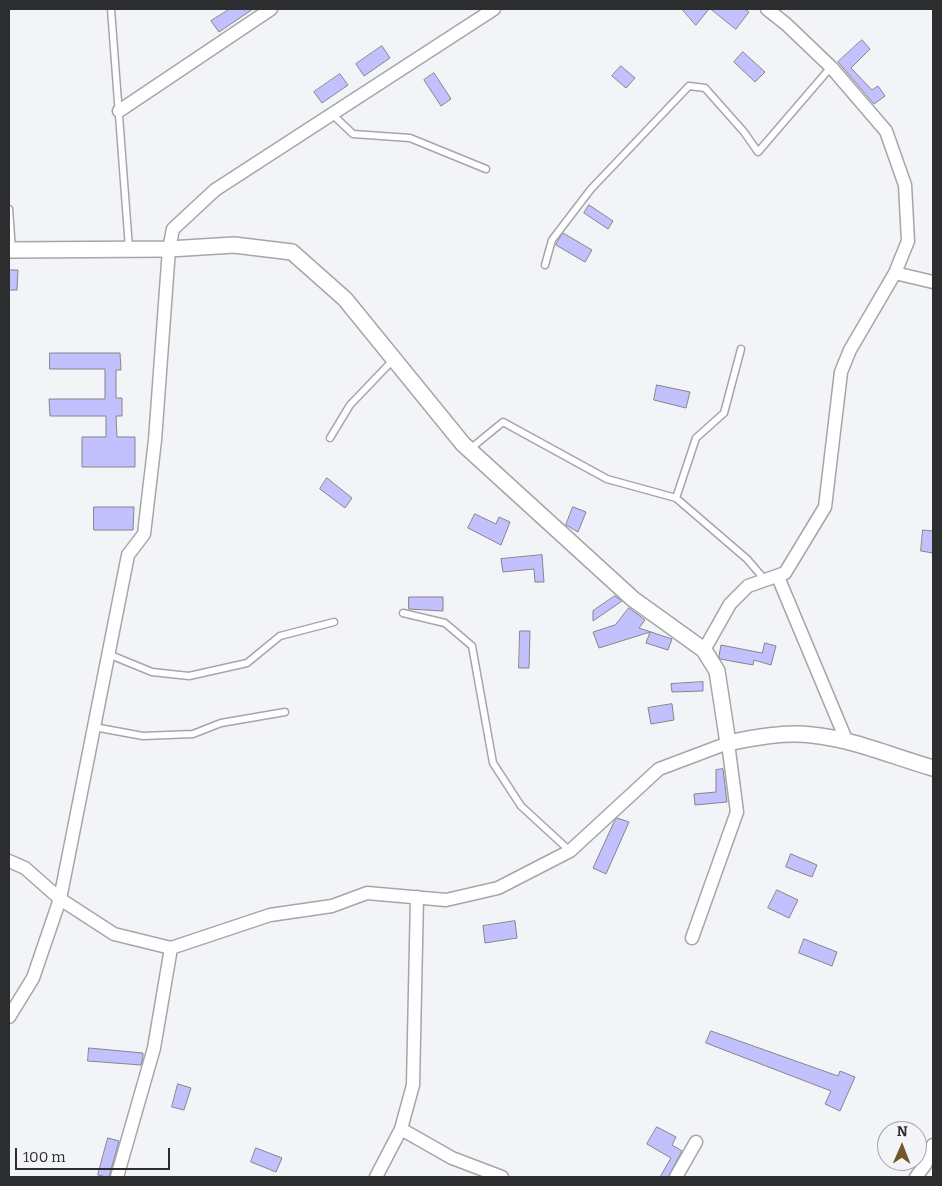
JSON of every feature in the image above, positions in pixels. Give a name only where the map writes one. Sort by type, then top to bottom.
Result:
[{"type":"street","points":[[119,111],[271,9]]},
{"type":"street","points":[[9,1018],[33,978],[60,898],[128,555],[144,534],[155,440],[169,249],[173,229],[215,190],[494,9]]},
{"type":"street","points":[[704,650],[730,604],[748,586],[785,573],[825,506],[841,372],[850,350],[895,272],[908,241],[905,185],[886,131],[831,67],[766,9]]},
{"type":"street","points":[[11,250],[129,250],[234,245],[292,252],[345,299],[469,450],[633,599],[704,650],[717,671],[737,812],[692,938]]},
{"type":"street","points":[[895,272],[933,282]]},
{"type":"street","points":[[772,578],[847,742]]},
{"type":"street","points":[[9,861],[25,868],[60,898],[114,934],[171,948],[270,915],[332,906],[367,893],[446,900],[498,888],[570,851],[659,769],[728,742],[761,736],[812,735],[847,742],[933,768]]},
{"type":"street","points":[[376,1177],[401,1130],[413,1085],[417,897]]},
{"type":"street","points":[[117,1177],[154,1048],[171,948]]},
{"type":"street","points":[[401,1130],[452,1158],[502,1177]]},
{"type":"street","points":[[676,1177],[696,1142]]},
{"type":"street","points":[[916,1177],[925,1165],[933,1145]]},
{"type":"lane","points":[[111,9],[129,250]]},
{"type":"lane","points":[[545,265],[552,240],[591,189],[689,86],[705,88],[744,132],[758,152],[831,67]]},
{"type":"lane","points":[[332,114],[352,134],[410,138],[486,169]]},
{"type":"lane","points":[[9,209],[11,250]]},
{"type":"lane","points":[[676,498],[696,438],[724,413],[741,349]]},
{"type":"lane","points":[[330,438],[350,405],[394,359]]},
{"type":"lane","points":[[469,450],[503,422],[607,479],[676,498],[772,578]]},
{"type":"lane","points":[[403,614],[445,623],[472,646],[493,764],[521,806],[570,851]]},
{"type":"lane","points":[[108,654],[152,672],[189,676],[247,663],[280,636],[334,622]]},
{"type":"lane","points":[[94,727],[143,736],[193,734],[221,723],[285,712]]},
{"type":"building","points":[[230,9],[253,9],[219,32],[211,21]]},
{"type":"building","points":[[682,9],[709,9],[696,25]]},
{"type":"building","points":[[711,9],[745,9],[749,12],[736,29]]},
{"type":"building","points":[[862,40],[870,49],[851,68],[872,90],[878,86],[885,96],[874,104],[838,62]]},
{"type":"building","points":[[382,46],[390,58],[364,76],[356,64]]},
{"type":"building","points":[[743,52],[765,72],[755,82],[734,62]]},
{"type":"building","points":[[621,66],[635,78],[626,88],[612,76]]},
{"type":"building","points":[[434,73],[451,99],[441,106],[424,80]]},
{"type":"building","points":[[340,74],[348,85],[322,103],[314,92]]},
{"type":"building","points":[[589,205],[613,221],[608,229],[584,213]]},
{"type":"building","points":[[563,233],[592,250],[585,262],[556,245]]},
{"type":"building","points":[[9,270],[18,270],[17,290],[9,290]]},
{"type":"building","points":[[50,353],[120,353],[121,370],[116,370],[116,398],[122,398],[122,416],[116,416],[117,437],[135,437],[135,467],[82,467],[82,437],[106,437],[106,416],[50,416],[49,399],[105,399],[105,369],[50,369]]},
{"type":"building","points":[[657,385],[690,392],[686,408],[654,400]]},
{"type":"building","points":[[327,478],[352,498],[345,508],[320,489]]},
{"type":"building","points":[[94,507],[134,507],[133,530],[94,530]]},
{"type":"building","points":[[573,507],[586,512],[578,532],[566,525]]},
{"type":"building","points":[[475,514],[496,524],[499,517],[510,522],[501,545],[468,528]]},
{"type":"building","points":[[923,530],[933,531],[933,553],[921,551]]},
{"type":"building","points":[[542,555],[544,582],[535,582],[534,569],[503,572],[501,559]]},
{"type":"building","points":[[615,596],[622,601],[593,621],[593,611]]},
{"type":"building","points":[[409,597],[443,597],[443,611],[409,609]]},
{"type":"building","points":[[629,608],[645,620],[639,628],[672,639],[668,650],[646,643],[650,632],[599,648],[593,632],[615,625]]},
{"type":"building","points":[[520,631],[530,631],[529,668],[519,668]]},
{"type":"building","points":[[765,643],[776,646],[771,665],[754,660],[753,665],[720,659],[719,656],[721,645],[762,653]]},
{"type":"building","points":[[703,682],[703,691],[672,692],[671,684]]},
{"type":"building","points":[[672,704],[674,720],[651,724],[648,708]]},
{"type":"building","points":[[723,769],[727,802],[695,805],[694,794],[716,792],[716,770]]},
{"type":"building","points":[[617,818],[629,822],[606,874],[593,868]]},
{"type":"building","points":[[791,854],[817,865],[812,877],[786,867]]},
{"type":"building","points":[[777,890],[798,900],[789,918],[768,908]]},
{"type":"building","points":[[515,921],[517,938],[485,943],[483,926]]},
{"type":"building","points":[[804,939],[837,952],[832,966],[799,953]]},
{"type":"building","points":[[711,1031],[838,1076],[840,1071],[855,1077],[840,1111],[825,1104],[831,1091],[706,1043]]},
{"type":"building","points":[[89,1048],[143,1053],[143,1057],[141,1065],[88,1061]]},
{"type":"building","points":[[178,1084],[191,1088],[184,1110],[172,1107]]},
{"type":"building","points":[[657,1127],[676,1137],[672,1145],[682,1151],[668,1177],[660,1177],[671,1158],[647,1144]]},
{"type":"building","points":[[108,1138],[119,1141],[109,1177],[106,1177],[98,1175]]},
{"type":"building","points":[[256,1148],[282,1158],[276,1172],[251,1162]]}]
